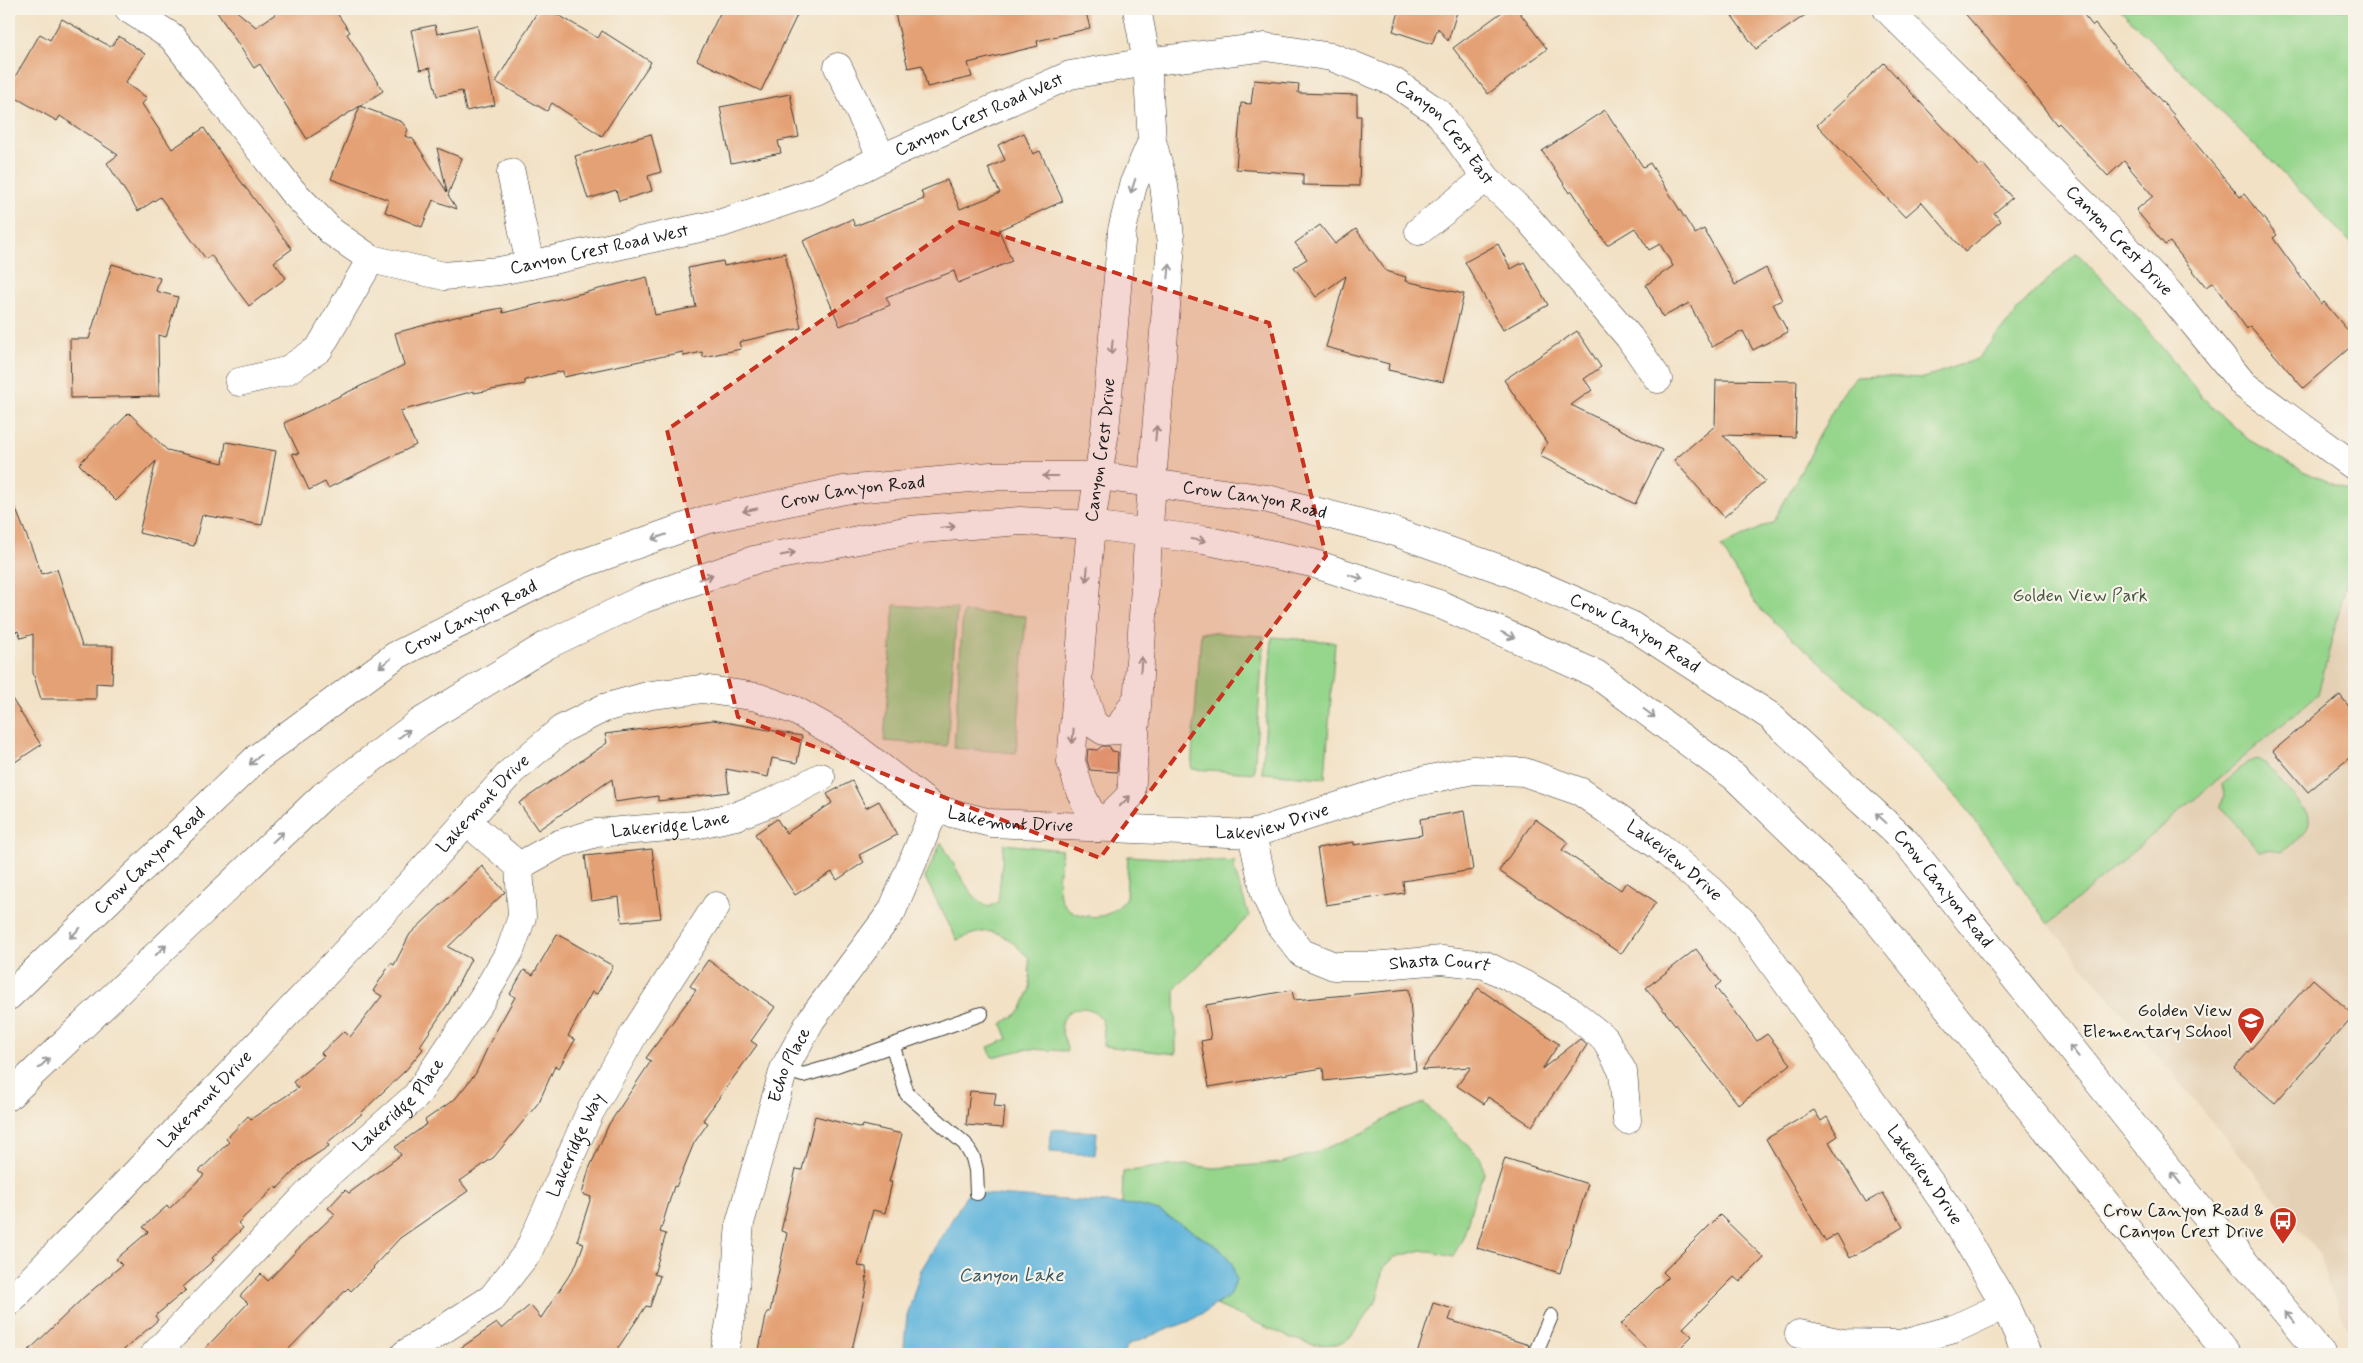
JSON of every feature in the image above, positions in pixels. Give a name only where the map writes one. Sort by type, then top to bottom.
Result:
[{"type":"street","name":"Canyon Crest Road West","points":[[129,9],[172,37],[292,191],[332,232],[372,259],[444,276],[530,265],[722,223],[816,191],[882,158],[1070,75],[1147,62]]},
{"type":"street","name":"Canyon Crest Drive","points":[[1137,9],[1147,62],[1152,141],[1164,185],[1171,245],[1152,482],[1131,795],[1098,828],[1080,791],[1070,762],[1091,526],[1105,431],[1122,230],[1133,185],[1152,141]]},
{"type":"street","name":"Canyon Crest Drive","points":[[1887,9],[2094,214],[2169,293],[2244,385],[2354,466]]},
{"type":"street","name":"Canyon Crest East","points":[[1147,62],[1266,47],[1332,58],[1394,82],[1440,114],[1486,178],[1525,215],[1629,337],[1658,379]]},
{"type":"street","points":[[838,67],[882,158]]},
{"type":"street","points":[[511,173],[530,265]]},
{"type":"street","points":[[1419,231],[1486,178]]},
{"type":"street","points":[[239,382],[286,371],[320,349],[372,259]]},
{"type":"street","name":"Crow Canyon Road","points":[[9,996],[257,758],[394,656],[570,568],[705,520],[844,490],[991,476],[1099,476],[1268,499],[1389,530],[1509,572],[1629,624],[1770,716],[1906,842],[2200,1209],[2322,1354]]},
{"type":"street","points":[[9,1096],[323,796],[419,723],[547,644],[643,599],[754,560],[910,530],[1020,521],[1091,526],[1204,540],[1312,563],[1439,604],[1596,674],[1735,777],[1855,893],[2228,1354]]},
{"type":"street","points":[[1078,676],[1093,724],[1104,731],[1118,730],[1139,696]]},
{"type":"street","name":"Lakemont Drive","points":[[9,1302],[137,1172],[404,890],[512,771],[562,729],[604,708],[651,695],[702,689],[757,697],[796,711],[839,735],[935,809],[991,823],[1098,828]]},
{"type":"street","name":"Lakeview Drive","points":[[1098,828],[1252,834],[1407,784],[1473,770],[1524,772],[1581,792],[1659,846],[1711,890],[1744,923],[1951,1212],[2005,1305],[2027,1354]]},
{"type":"street","name":"Lakeridge Lane","points":[[519,866],[559,844],[596,833],[694,825],[736,816],[777,800],[821,777]]},
{"type":"street","name":"Echo Place","points":[[724,1354],[734,1301],[740,1223],[784,1069],[811,1020],[892,910],[935,809]]},
{"type":"street","points":[[466,821],[519,866]]},
{"type":"street","name":"Shasta Court","points":[[1252,834],[1266,894],[1279,924],[1302,954],[1334,966],[1371,966],[1442,960],[1485,965],[1531,988],[1569,1010],[1605,1039],[1623,1072],[1627,1120]]},
{"type":"street","name":"Lakeridge Place","points":[[155,1354],[319,1182],[416,1096],[482,999],[510,951],[522,917],[519,866]]},
{"type":"street","name":"Lakeridge Way","points":[[405,1354],[492,1298],[528,1252],[590,1112],[634,1034],[716,906]]},
{"type":"street","points":[[1799,1334],[1843,1343],[1900,1344],[1954,1329],[2005,1305]]},
{"type":"lane","points":[[784,1069],[803,1075],[893,1047],[981,1014]]},
{"type":"lane","points":[[893,1047],[907,1094],[965,1144],[973,1158],[976,1170],[977,1194]]},
{"type":"lane","points":[[1535,1354],[1551,1316]]},
{"type":"highlighted area","points":[[960,222],[1269,323],[1326,556],[1100,858],[738,717],[667,430]]},
{"type":"shaded area","name":"Golden View Elementary School","points":[[2342,601],[2354,607],[2354,1342],[2331,1291],[2320,1255],[2249,1166],[2048,924],[2317,694]]},
{"type":"green space","points":[[2120,9],[2354,9],[2354,246]]},
{"type":"green space","name":"Golden View Park","points":[[2077,253],[2132,311],[2204,399],[2249,440],[2303,471],[2354,493],[2354,553],[2318,694],[2048,924],[1962,802],[1880,717],[1758,607],[1721,547],[1774,521],[1842,393],[1856,377],[1923,378],[1977,359],[2027,299]]},
{"type":"green space","points":[[894,605],[957,609],[947,746],[884,741]]},
{"type":"green space","points":[[963,612],[1026,616],[1016,753],[954,748]]},
{"type":"green space","points":[[1201,632],[1264,636],[1254,773],[1191,769]]},
{"type":"green space","points":[[1272,637],[1335,642],[1325,778],[1262,773]]},
{"type":"green space","points":[[2257,759],[2266,764],[2308,813],[2309,820],[2306,831],[2298,840],[2282,852],[2271,849],[2260,852],[2221,807],[2224,795],[2222,784],[2248,762]]},
{"type":"green space","points":[[941,842],[968,888],[975,897],[989,907],[998,902],[1004,844],[1062,850],[1058,882],[1062,901],[1073,912],[1089,916],[1107,914],[1126,899],[1128,856],[1235,862],[1234,869],[1249,916],[1175,989],[1176,1054],[1103,1046],[1103,1028],[1099,1016],[1094,1011],[1081,1008],[1069,1012],[1062,1024],[1067,1051],[1027,1049],[992,1057],[988,1047],[1008,1039],[1002,1024],[1021,1011],[1030,989],[1029,958],[1004,936],[997,933],[980,932],[957,940],[925,878]]},
{"type":"green space","points":[[1424,1103],[1481,1158],[1484,1173],[1476,1192],[1464,1235],[1453,1257],[1422,1250],[1395,1257],[1383,1268],[1377,1300],[1352,1336],[1340,1344],[1313,1345],[1291,1338],[1216,1305],[1231,1295],[1221,1249],[1159,1211],[1122,1204],[1123,1172],[1164,1166],[1188,1165],[1214,1168],[1280,1163],[1311,1154],[1363,1133],[1393,1115]]},
{"type":"water","points":[[1051,1129],[1097,1132],[1095,1155],[1050,1152]]},
{"type":"water","name":"Canyon Lake","points":[[968,1193],[1136,1205],[1159,1211],[1221,1249],[1232,1263],[1236,1279],[1231,1295],[1190,1321],[1129,1344],[1122,1354],[903,1354],[907,1316],[921,1270]]},
{"type":"building","points":[[215,9],[234,9],[256,27],[283,9],[334,9],[350,32],[347,34],[383,91],[307,139],[260,64],[254,68]]},
{"type":"building","points":[[539,9],[548,9],[598,38],[602,31],[651,62],[602,136],[552,103],[547,111],[496,82]]},
{"type":"building","points":[[722,9],[800,9],[761,91],[697,60]]},
{"type":"building","points":[[894,9],[1085,9],[1090,28],[1037,41],[1038,46],[968,63],[972,77],[927,87],[922,65],[908,68]]},
{"type":"building","points":[[1400,9],[1458,9],[1448,41],[1438,28],[1432,44],[1393,31]]},
{"type":"building","points":[[1506,9],[1517,9],[1547,49],[1488,94],[1453,48]]},
{"type":"building","points":[[1727,9],[1814,9],[1756,49]]},
{"type":"building","points":[[1961,9],[2079,9],[2093,26],[2095,24],[2124,60],[2174,115],[2240,197],[2244,194],[2277,235],[2273,238],[2321,304],[2324,302],[2354,338],[2354,344],[2303,388],[2250,326],[2247,329],[2213,282],[2206,287],[2170,242],[2165,245],[2136,210],[2153,196],[2124,161],[2108,176],[2059,123],[2057,125],[2015,71]]},
{"type":"building","points":[[62,19],[111,47],[119,36],[145,54],[125,83],[147,98],[142,104],[172,149],[204,128],[227,163],[292,249],[274,262],[286,278],[249,306],[211,255],[206,259],[160,197],[138,211],[107,163],[118,155],[60,116],[57,121],[9,94],[9,87],[40,34],[50,40]]},
{"type":"building","points":[[435,25],[437,34],[477,25],[495,105],[466,111],[462,91],[437,96],[430,68],[420,70],[411,30]]},
{"type":"building","points":[[1884,63],[1980,167],[1983,164],[2012,198],[1994,213],[2001,221],[1965,252],[1922,202],[1905,217],[1817,125]]},
{"type":"building","points":[[1254,80],[1299,84],[1298,93],[1357,95],[1357,116],[1361,116],[1359,186],[1303,185],[1303,174],[1236,169],[1241,103],[1251,104]]},
{"type":"building","points":[[790,94],[799,137],[778,141],[781,153],[731,163],[720,107]]},
{"type":"building","points":[[360,106],[402,122],[408,130],[405,136],[413,139],[447,192],[437,148],[462,158],[448,195],[457,209],[433,200],[422,227],[385,212],[389,200],[331,179]]},
{"type":"building","points":[[1605,110],[1643,167],[1650,163],[1695,234],[1704,229],[1735,285],[1766,268],[1782,300],[1773,304],[1788,332],[1753,350],[1743,331],[1712,347],[1689,303],[1663,317],[1646,285],[1673,266],[1660,244],[1649,250],[1635,228],[1607,245],[1572,191],[1570,193],[1542,151]]},
{"type":"building","points":[[1024,133],[1033,154],[1040,151],[1063,201],[999,230],[1012,261],[958,283],[954,271],[886,297],[890,305],[840,326],[803,241],[852,219],[855,226],[924,199],[921,191],[947,180],[960,209],[1000,193],[988,168],[1005,160],[998,145]]},
{"type":"building","points":[[651,134],[661,172],[648,176],[652,191],[619,201],[616,190],[588,199],[575,156]]},
{"type":"building","points":[[1320,225],[1335,244],[1356,229],[1386,271],[1406,277],[1405,281],[1464,294],[1443,382],[1388,370],[1389,364],[1326,347],[1346,276],[1316,297],[1294,267],[1307,259],[1295,243]]},
{"type":"building","points":[[1498,244],[1511,269],[1524,262],[1548,305],[1503,330],[1465,262]]},
{"type":"building","points":[[785,253],[801,328],[739,342],[741,349],[703,357],[702,352],[684,356],[683,352],[564,377],[563,371],[525,380],[525,384],[474,393],[474,391],[400,411],[416,445],[328,488],[325,482],[309,490],[292,453],[299,454],[284,423],[404,365],[395,333],[455,317],[502,308],[503,313],[647,277],[655,315],[696,307],[688,268],[723,261],[724,266]]},
{"type":"building","points":[[112,264],[160,278],[156,291],[178,297],[166,337],[158,335],[159,396],[71,398],[70,339],[89,339]]},
{"type":"building","points":[[1577,331],[1601,367],[1584,379],[1592,390],[1571,405],[1662,450],[1635,504],[1540,456],[1547,443],[1504,380]]},
{"type":"building","points":[[1716,380],[1797,381],[1795,437],[1723,435],[1765,481],[1724,517],[1674,460],[1715,426]]},
{"type":"building","points":[[129,413],[167,450],[223,463],[226,442],[276,451],[262,525],[202,515],[194,546],[139,533],[156,461],[116,501],[79,464]]},
{"type":"building","points":[[9,492],[42,574],[57,569],[82,646],[113,646],[112,684],[96,683],[96,699],[41,699],[33,673],[33,634],[21,638],[18,631],[9,634]]},
{"type":"building","points":[[9,694],[41,745],[9,766]]},
{"type":"building","points":[[2340,695],[2354,713],[2354,754],[2308,792],[2273,751]]},
{"type":"building","points":[[713,720],[802,736],[797,763],[772,758],[768,777],[726,769],[729,792],[658,801],[658,796],[615,802],[612,779],[538,830],[519,803],[607,743],[605,734]]},
{"type":"building","points":[[1102,746],[1109,746],[1112,751],[1118,752],[1117,772],[1090,770],[1087,760],[1088,749],[1097,750]]},
{"type":"building","points":[[852,781],[866,808],[879,801],[897,835],[859,855],[864,862],[837,880],[832,872],[795,895],[755,834],[777,819],[786,833],[832,803],[827,794]]},
{"type":"building","points":[[1464,811],[1473,870],[1403,881],[1404,893],[1326,905],[1317,848],[1354,842],[1354,845],[1422,835],[1420,819]]},
{"type":"building","points":[[1535,819],[1568,842],[1562,850],[1621,890],[1626,882],[1656,902],[1621,954],[1499,871]]},
{"type":"building","points":[[652,849],[661,918],[622,922],[619,897],[591,901],[585,856]]},
{"type":"building","points":[[482,866],[505,892],[448,947],[471,959],[448,1004],[420,1046],[423,1049],[406,1070],[363,1113],[327,1143],[329,1146],[300,1165],[277,1189],[275,1187],[238,1223],[243,1228],[212,1258],[214,1260],[183,1287],[186,1290],[155,1316],[158,1320],[119,1354],[25,1354],[83,1298],[122,1265],[116,1259],[148,1232],[143,1227],[167,1206],[169,1209],[204,1175],[199,1171],[229,1142],[226,1139],[248,1116],[251,1119],[298,1088],[293,1082],[324,1056],[321,1053],[344,1031],[350,1037],[382,996],[373,991],[391,963],[394,965],[410,934]]},
{"type":"building","points":[[557,934],[613,966],[597,994],[592,992],[568,1036],[575,1040],[559,1068],[555,1066],[539,1102],[494,1157],[460,1181],[468,1191],[400,1238],[351,1291],[348,1288],[284,1354],[200,1354],[248,1303],[240,1296],[261,1274],[268,1281],[335,1214],[328,1208],[345,1190],[349,1193],[401,1155],[395,1147],[427,1124],[425,1120],[455,1099],[476,1073],[491,1040],[515,997],[510,994],[524,970],[533,975]]},
{"type":"building","points":[[1696,949],[1721,982],[1715,987],[1757,1041],[1767,1034],[1791,1064],[1739,1105],[1646,988]]},
{"type":"building","points":[[708,960],[775,1007],[751,1041],[757,1045],[703,1120],[708,1123],[694,1143],[676,1187],[674,1186],[660,1232],[666,1234],[654,1274],[660,1276],[650,1307],[646,1306],[614,1354],[452,1354],[497,1323],[502,1329],[530,1305],[541,1318],[576,1265],[584,1243],[577,1241],[591,1197],[582,1194],[589,1169],[609,1124],[651,1061],[646,1058],[696,990],[690,986]]},
{"type":"building","points":[[2313,979],[2354,1015],[2275,1103],[2234,1068]]},
{"type":"building","points":[[1478,988],[1559,1044],[1542,1069],[1580,1039],[1587,1045],[1532,1126],[1488,1097],[1484,1104],[1457,1086],[1471,1067],[1422,1070]]},
{"type":"building","points":[[1409,989],[1416,1071],[1324,1081],[1323,1068],[1209,1087],[1201,1041],[1211,1039],[1206,1005],[1292,990],[1294,1000]]},
{"type":"building","points":[[970,1091],[996,1093],[994,1106],[1005,1107],[1003,1128],[966,1125]]},
{"type":"building","points":[[1814,1110],[1821,1121],[1827,1117],[1838,1136],[1829,1142],[1866,1202],[1883,1193],[1903,1227],[1850,1258],[1837,1234],[1825,1241],[1766,1139]]},
{"type":"building","points":[[815,1116],[862,1128],[863,1125],[902,1134],[889,1182],[892,1182],[885,1213],[873,1210],[858,1266],[866,1267],[867,1284],[851,1354],[758,1354],[767,1312],[770,1312],[787,1233],[781,1231],[796,1169],[802,1170]]},
{"type":"building","points":[[1505,1158],[1588,1184],[1560,1273],[1477,1248]]},
{"type":"building","points":[[1720,1215],[1764,1258],[1740,1282],[1734,1277],[1683,1328],[1692,1336],[1674,1354],[1652,1354],[1621,1324],[1668,1277],[1663,1272]]},
{"type":"building","points":[[1433,1303],[1453,1309],[1449,1320],[1529,1345],[1526,1354],[1417,1354]]},
{"type":"place","name":"Golden View Elementary School","points":[[2251,1045]]},
{"type":"place","name":"Crow Canyon Road & Canyon Crest Drive","points":[[2283,1245]]}]
